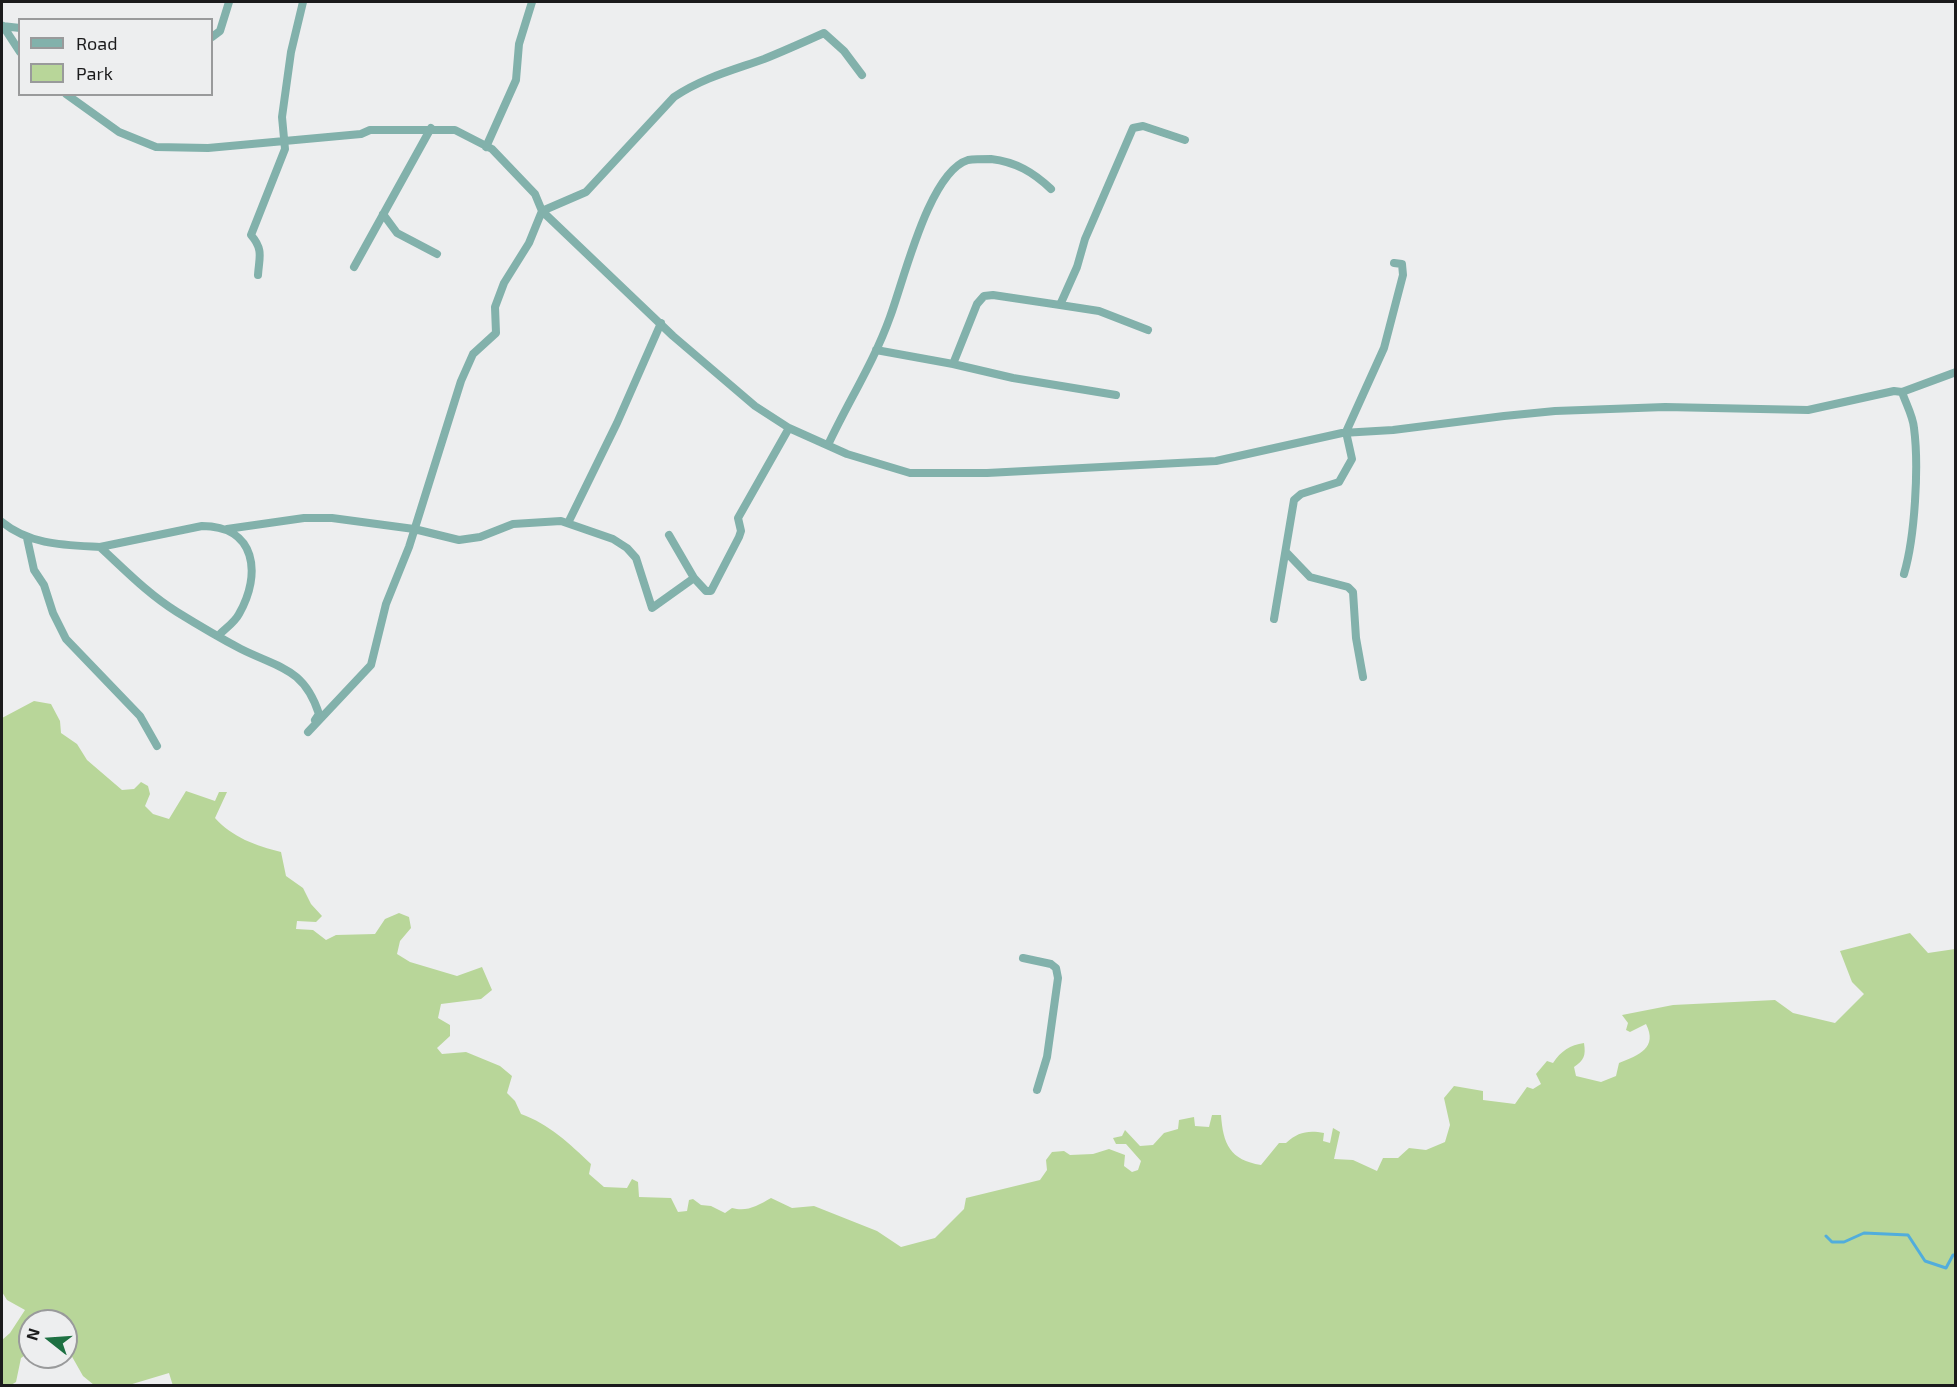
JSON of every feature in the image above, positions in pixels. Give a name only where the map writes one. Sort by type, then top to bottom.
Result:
[{"type":"street","points":[[213,36],[220,31],[229,2]]},
{"type":"street","points":[[258,275],[262,255],[259,245],[251,236],[285,149],[282,140],[282,117],[291,52],[303,2]]},
{"type":"street","points":[[486,147],[516,80],[519,44],[532,2]]},
{"type":"street","points":[[2,26],[18,28]]},
{"type":"street","points":[[2,26],[18,49]]},
{"type":"street","points":[[100,547],[156,598],[198,625],[301,679],[313,697],[319,714],[308,732],[371,664],[386,604],[414,529],[461,381],[472,354],[496,333],[495,307],[504,283],[529,243],[542,211],[586,192],[674,97],[689,87],[726,70],[776,54],[824,33],[844,51],[862,75]]},
{"type":"street","points":[[69,96],[119,132],[156,147],[208,148],[361,134],[370,130],[455,129],[492,149],[535,194],[542,211],[661,323],[755,406],[789,428],[828,445],[868,462],[910,473],[987,473],[1216,461],[1346,432],[1393,430],[1555,411],[1696,407],[1808,410],[1894,390],[1902,392],[1956,372]]},
{"type":"street","points":[[1060,305],[1077,267],[1085,239],[1133,128],[1143,126],[1185,140]]},
{"type":"street","points":[[354,267],[431,128]]},
{"type":"street","points":[[828,445],[876,350],[929,206],[951,172],[967,160],[1003,161],[1033,172],[1051,189]]},
{"type":"street","points":[[383,214],[397,233],[437,254]]},
{"type":"street","points":[[1274,619],[1294,500],[1301,494],[1339,482],[1349,465],[1352,453],[1346,432],[1384,348],[1403,275],[1402,264],[1394,263]]},
{"type":"street","points":[[953,364],[977,303],[984,296],[993,295],[1099,311],[1148,330]]},
{"type":"street","points":[[567,523],[617,423],[661,323]]},
{"type":"street","points":[[876,350],[1013,378],[1116,395]]},
{"type":"street","points":[[1902,392],[1914,427],[1914,498],[1910,555],[1904,574]]},
{"type":"street","points":[[669,535],[694,578],[706,591],[711,591],[741,531],[738,518],[789,428]]},
{"type":"street","points":[[227,529],[304,518],[332,518],[414,529],[459,540],[480,537],[513,524],[534,521],[567,523],[613,539],[627,548],[636,558],[652,608],[694,578]]},
{"type":"street","points":[[2,522],[27,537],[46,543],[100,547],[202,526],[218,526],[236,532],[247,547],[251,566],[250,580],[238,616],[219,635]]},
{"type":"street","points":[[27,537],[34,570],[44,585],[53,613],[66,639],[140,716],[157,746]]},
{"type":"street","points":[[1286,552],[1310,577],[1348,587],[1353,592],[1356,638],[1363,677]]},
{"type":"street","points":[[1023,958],[1051,964],[1056,968],[1058,978],[1047,1057],[1036,1090]]},
{"type":"green space","points":[[34,701],[51,704],[60,721],[61,733],[77,744],[87,760],[122,790],[134,789],[141,782],[148,786],[150,794],[145,806],[153,814],[169,819],[186,791],[215,801],[219,792],[227,792],[215,818],[245,840],[281,852],[286,876],[303,888],[311,904],[322,916],[316,922],[297,921],[296,929],[313,930],[326,940],[336,935],[375,934],[385,919],[399,913],[409,917],[411,928],[400,941],[397,954],[410,962],[457,976],[482,967],[492,990],[481,999],[441,1004],[438,1018],[450,1025],[450,1036],[437,1048],[442,1054],[466,1052],[500,1066],[512,1076],[507,1093],[515,1101],[521,1114],[550,1129],[575,1149],[591,1164],[589,1174],[604,1187],[627,1188],[632,1179],[638,1182],[639,1197],[671,1198],[678,1212],[687,1211],[689,1200],[693,1199],[701,1205],[711,1206],[725,1213],[732,1208],[752,1208],[771,1198],[792,1208],[814,1206],[877,1231],[901,1247],[935,1238],[964,1209],[966,1198],[1040,1180],[1047,1170],[1046,1160],[1052,1152],[1064,1151],[1070,1155],[1093,1154],[1109,1149],[1125,1155],[1124,1166],[1132,1172],[1138,1170],[1141,1161],[1126,1144],[1116,1144],[1113,1138],[1122,1136],[1125,1130],[1140,1146],[1153,1145],[1164,1133],[1178,1129],[1179,1120],[1194,1117],[1195,1126],[1209,1127],[1212,1115],[1221,1115],[1226,1142],[1230,1149],[1242,1159],[1261,1165],[1279,1143],[1286,1143],[1304,1133],[1324,1133],[1323,1141],[1330,1143],[1333,1128],[1340,1132],[1334,1159],[1353,1160],[1377,1171],[1383,1158],[1398,1158],[1409,1148],[1426,1150],[1445,1142],[1450,1125],[1444,1098],[1454,1086],[1483,1091],[1483,1100],[1515,1104],[1527,1087],[1533,1089],[1541,1084],[1536,1074],[1547,1061],[1553,1063],[1566,1049],[1584,1043],[1584,1057],[1574,1067],[1576,1076],[1601,1082],[1616,1076],[1619,1063],[1644,1050],[1650,1039],[1646,1024],[1630,1032],[1626,1030],[1628,1023],[1622,1015],[1673,1005],[1775,1000],[1793,1013],[1835,1023],[1864,994],[1852,982],[1840,951],[1910,933],[1928,953],[1955,949],[1955,1385],[173,1386],[169,1373],[129,1385],[94,1385],[83,1376],[78,1367],[78,1309],[23,1309],[7,1300],[2,1292],[2,718]]},
{"type":"green space","points":[[18,1321],[19,1369],[16,1382],[11,1385],[2,1385],[2,1340]]},
{"type":"waterway","points":[[1826,1236],[1832,1242],[1844,1242],[1864,1233],[1908,1235],[1925,1261],[1946,1268],[1953,1255],[1956,1255]]}]
